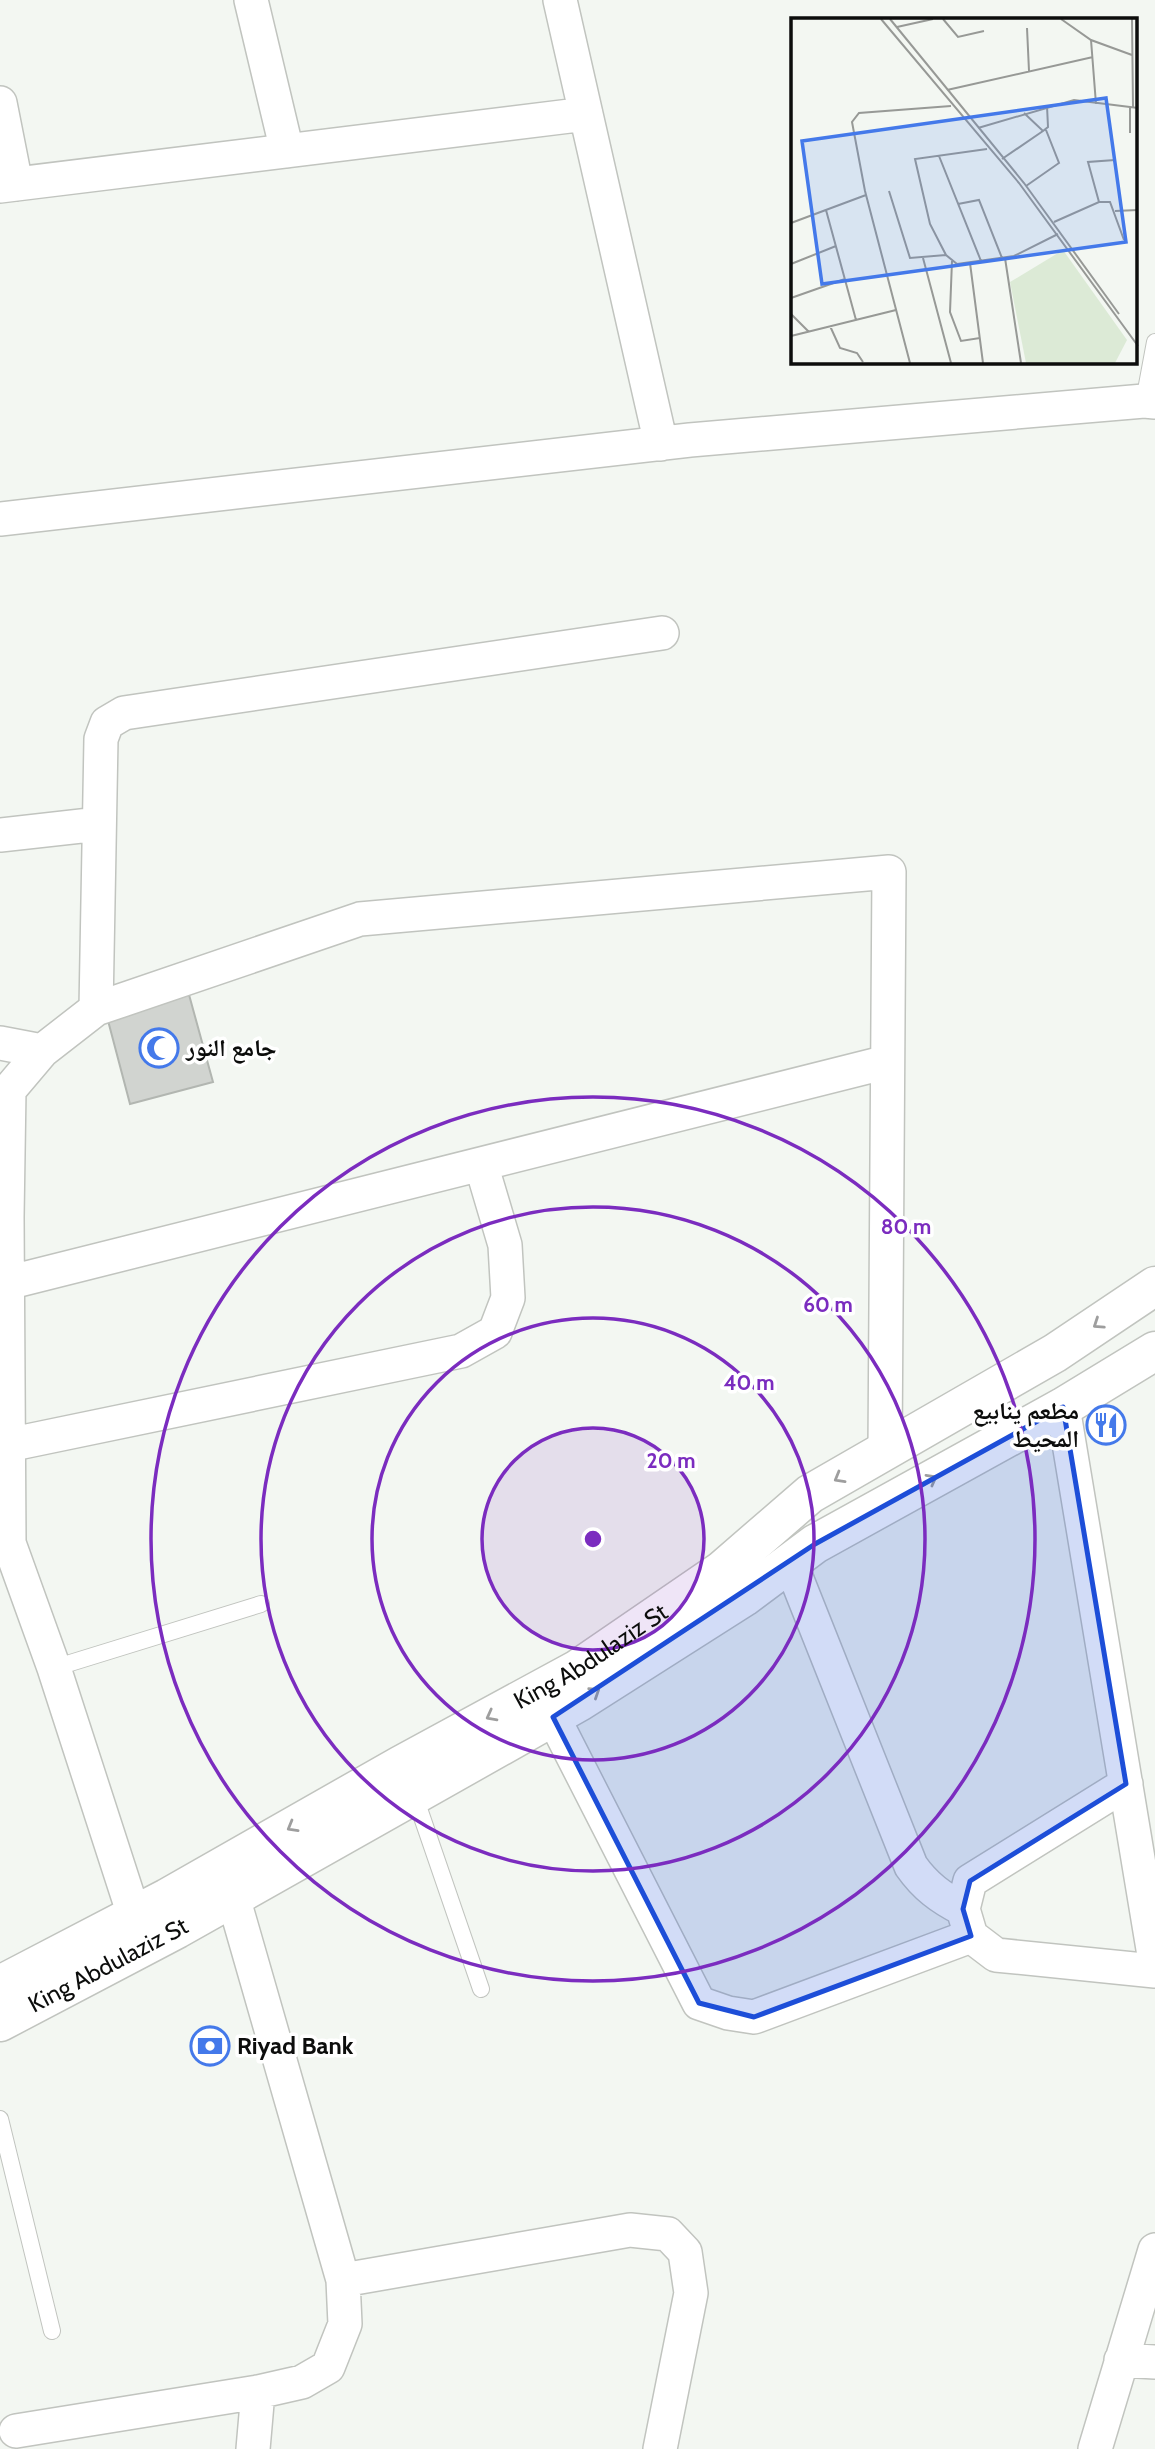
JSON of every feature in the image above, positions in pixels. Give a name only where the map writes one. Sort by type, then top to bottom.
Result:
[{"type":"street","points":[[251,0],[287,151]]},
{"type":"street","points":[[560,0],[661,444]]},
{"type":"street","points":[[0,103],[8,185],[586,114]]},
{"type":"street","points":[[0,519],[661,444],[1150,401]]},
{"type":"street","points":[[96,1009],[101,739],[107,723],[124,712],[662,633]]},
{"type":"street","points":[[0,835],[99,824]]},
{"type":"street","points":[[134,1915],[54,1668],[9,1543],[4,1190],[9,1090],[42,1051],[96,1009],[359,919],[889,872],[885,1451]]},
{"type":"street","points":[[0,1043],[42,1051]]},
{"type":"street","points":[[7,1283],[887,1062]]},
{"type":"street","points":[[6,1462],[461,1351],[495,1332],[508,1298],[505,1245],[481,1164]]},
{"type":"street","name":"King Abdulaziz St","points":[[0,1985],[134,1915],[578,1669],[721,1572],[810,1494],[1055,1353],[1155,1286]]},
{"type":"street","name":"King Abdulaziz St","points":[[0,2022],[233,1897],[553,1717],[744,1597],[814,1544],[1063,1407],[1155,1351]]},
{"type":"street","points":[[1063,1407],[1155,1961]]},
{"type":"street","points":[[790,1562],[911,1866],[922,1881],[967,1922],[996,1955],[1155,1971]]},
{"type":"street","points":[[553,1717],[699,2003],[728,2013],[754,2017],[967,1922]]},
{"type":"street","points":[[967,1922],[970,1881],[1126,1784]]},
{"type":"street","points":[[16,2431],[258,2392],[302,2382],[328,2367],[345,2324],[343,2280],[233,1897]]},
{"type":"street","points":[[343,2280],[630,2230],[668,2234],[685,2252],[691,2293],[660,2449]]},
{"type":"street","points":[[1095,2449],[1155,2250]]},
{"type":"street","points":[[1121,2360],[1155,2362]]},
{"type":"street","points":[[253,2449],[258,2392]]},
{"type":"lane","points":[[1150,401],[1155,342]]},
{"type":"lane","points":[[54,1668],[261,1604]]},
{"type":"lane","points":[[414,1794],[481,1989]]},
{"type":"lane","points":[[0,2119],[52,2331]]},
{"type":"highlighted area","points":[[1063,1407],[1126,1784],[970,1881],[963,1909],[971,1936],[754,2017],[699,2003],[553,1717],[815,1544]]},
{"type":"building","name":"جامع النور","points":[[188,991],[213,1082],[130,1104],[106,1013]]},
{"type":"place","name":"جامع النور","points":[[159,1048]]},
{"type":"place","name":"مطعم ينابيع المحيط","points":[[1106,1425]]},
{"type":"place","name":"Riyad Bank","points":[[210,2046]]}]
